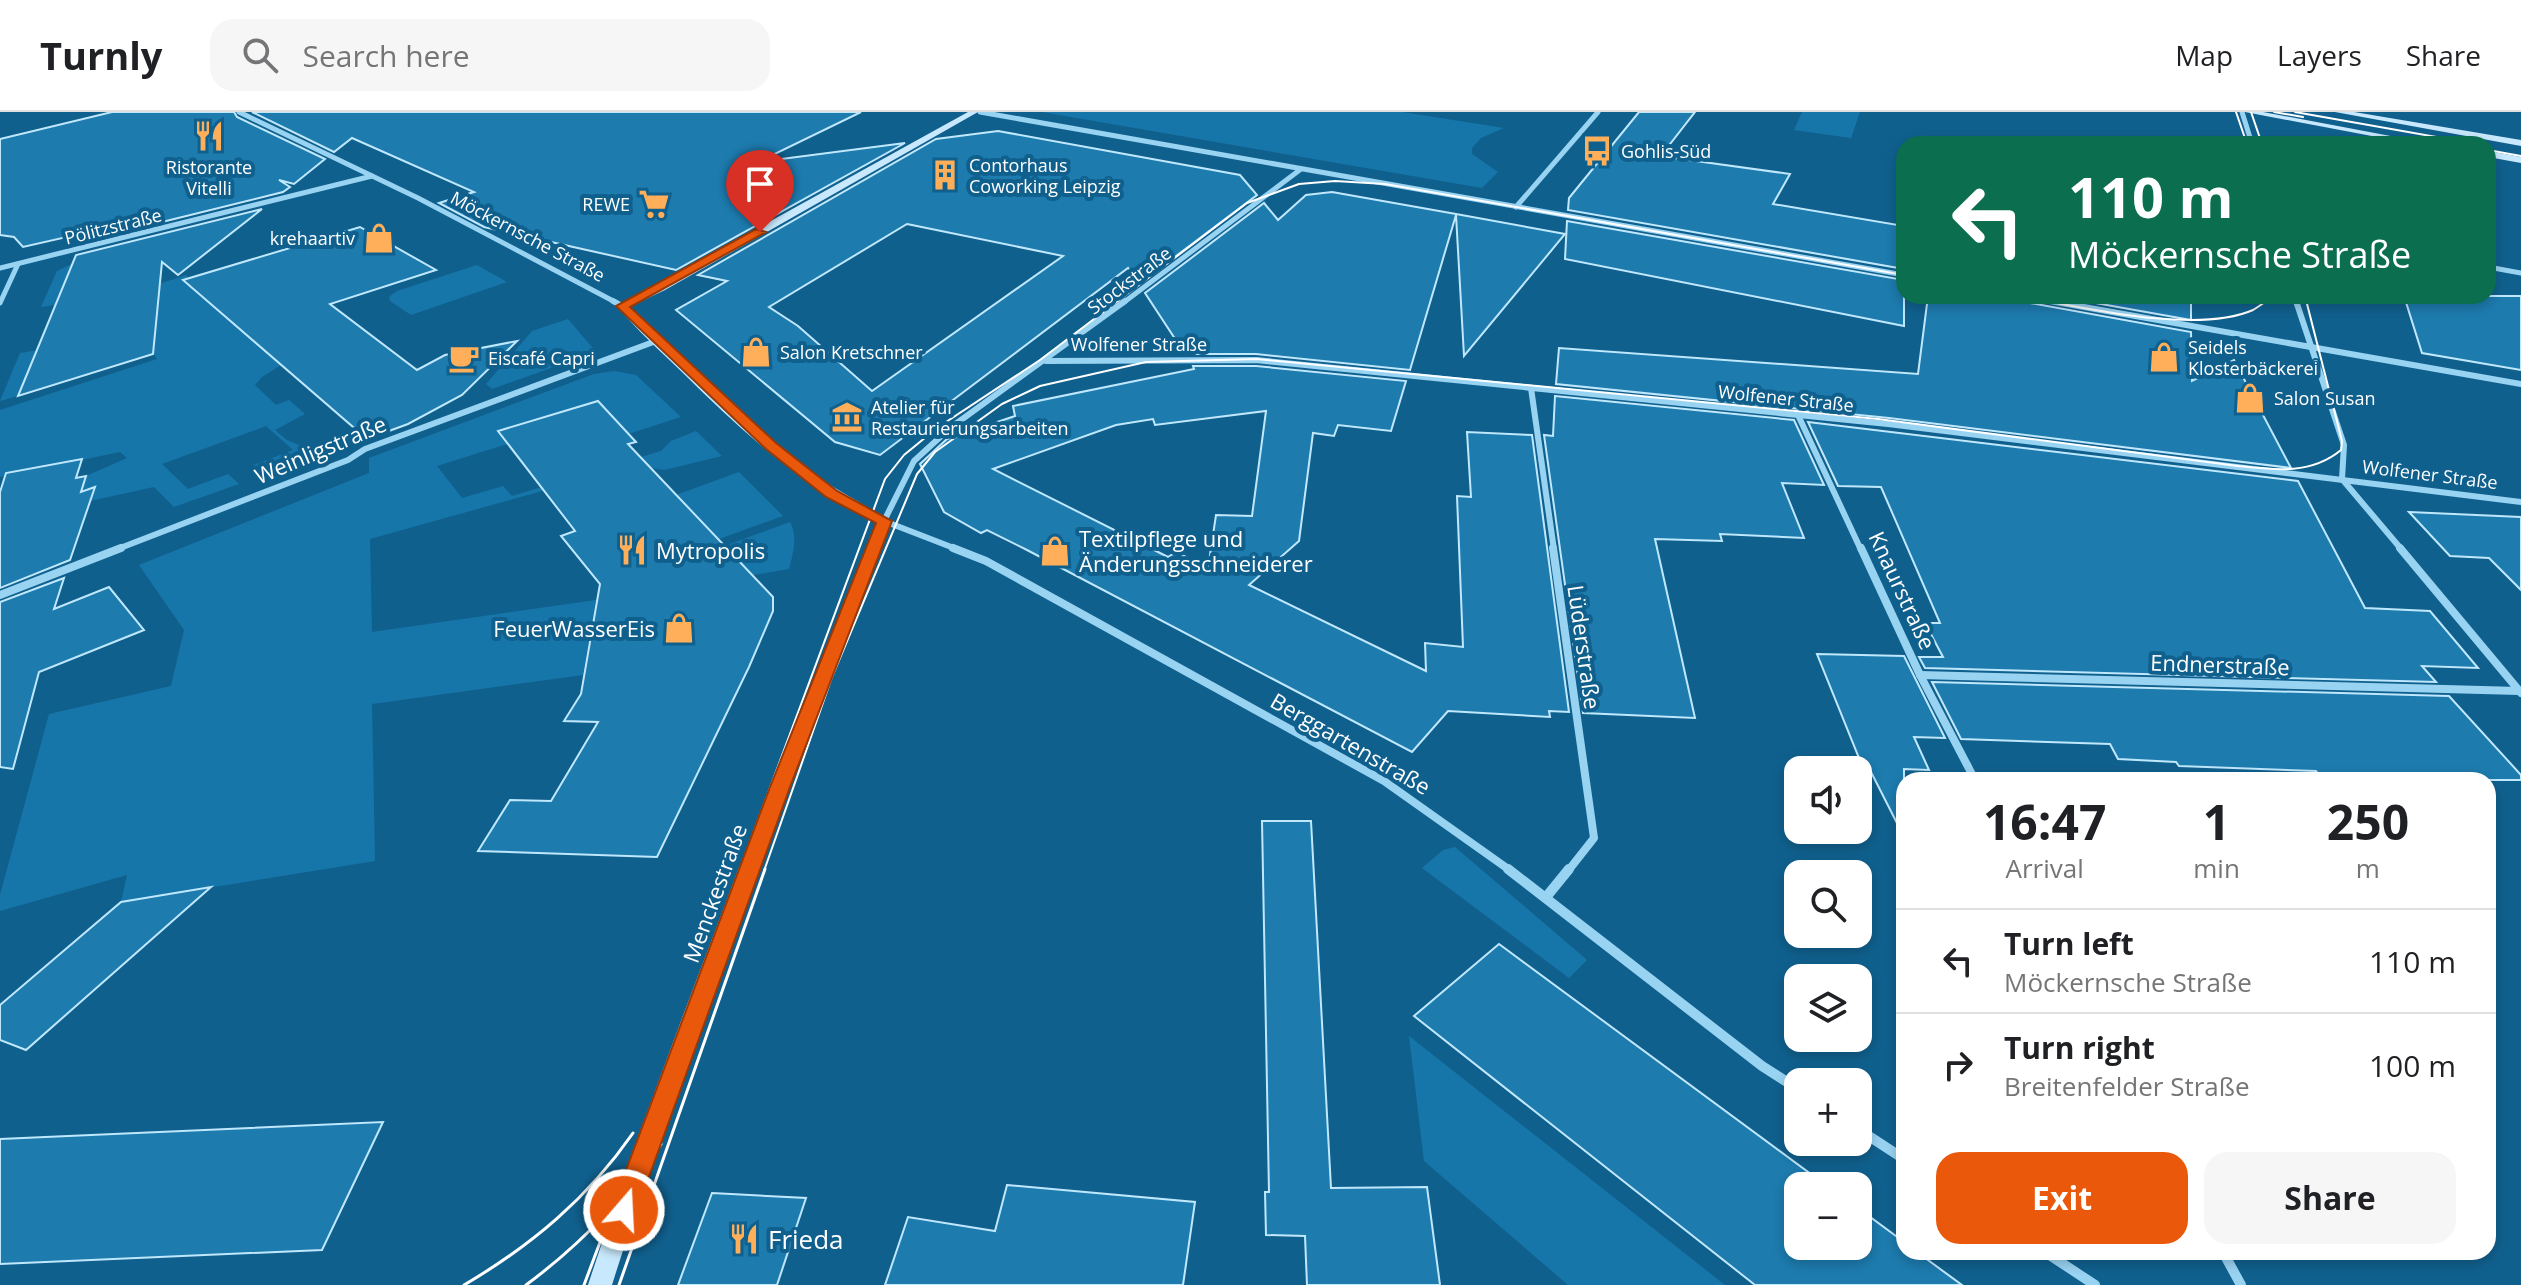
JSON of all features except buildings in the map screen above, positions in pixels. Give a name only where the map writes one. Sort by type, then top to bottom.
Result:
[{"type":"main road","points":[[622,306],[977,112]]},
{"type":"main road","points":[[2249,112],[2384,136]]},
{"type":"main road","points":[[2339,112],[2480,136]]},
{"type":"main road","points":[[2496,139],[2521,143]]},
{"type":"main road","points":[[2496,155],[2521,160]]},
{"type":"main road","name":"Möckernsche Straße","points":[[622,306],[771,446],[849,505],[884,521]]},
{"type":"main road","name":"Menckestraße","points":[[600,1285],[632,1185],[741,891],[884,521]]},
{"type":"street","name":"Möckernsche Straße","points":[[239,112],[373,176],[622,306]]},
{"type":"street","points":[[977,112],[1896,274]]},
{"type":"street","points":[[1516,207],[1598,112]]},
{"type":"street","points":[[2242,112],[2250,136]]},
{"type":"street","name":"Stockstraße","points":[[884,521],[914,461],[950,428],[1046,361],[1301,169]]},
{"type":"street","name":"Pölitzstraße","points":[[0,268],[373,176]]},
{"type":"street","points":[[0,303],[18,264]]},
{"type":"street","points":[[2496,268],[2521,273]]},
{"type":"street","points":[[2066,304],[2521,384]]},
{"type":"street","points":[[2296,304],[2344,445],[2342,479],[2520,692]]},
{"type":"street","name":"Weinligstraße","points":[[0,595],[348,460],[365,449],[410,431],[656,341]]},
{"type":"street","name":"Wolfener Straße","points":[[1046,361],[1256,360],[1798,415],[2521,502]]},
{"type":"street","name":"Lüderstraße","points":[[1531,388],[1594,838],[1547,896]]},
{"type":"street","name":"Knaurstraße","points":[[1798,415],[1920,675],[1971,772]]},
{"type":"street","name":"Berggartenstraße","points":[[884,521],[986,561],[1384,781],[1547,896],[1784,1080]]},
{"type":"street","name":"Endnerstraße","points":[[1920,675],[2520,692]]},
{"type":"street","points":[[1872,1138],[1896,1154]]},
{"type":"street","points":[[2057,1260],[2095,1285]]},
{"type":"street","points":[[2227,1260],[2241,1285]]},
{"type":"shaded area","points":[[1042,112],[1402,112],[1504,128],[1481,138],[1472,148],[1472,154],[1498,172],[1482,188]]},
{"type":"shaded area","points":[[1802,112],[1860,112],[1851,138],[1794,130]]},
{"type":"shaded area","points":[[82,259],[132,293],[186,275],[241,331],[281,365],[255,385],[276,405],[289,400],[305,414],[275,430],[287,440],[321,454],[263,475],[253,465],[293,450],[266,426],[162,464],[188,489],[228,474],[239,484],[174,507],[154,487],[90,501],[91,497],[79,499],[86,476],[127,458],[120,452],[0,477],[0,410],[157,359],[119,295],[41,307],[57,271]]},
{"type":"shaded area","points":[[477,265],[507,282],[411,315],[390,301],[389,297],[397,291]]},
{"type":"shaded area","points":[[568,319],[596,352],[492,389],[486,384],[532,331]]},
{"type":"shaded area","points":[[38,350],[18,396],[0,401],[20,353]]},
{"type":"shaded area","points":[[614,371],[636,375],[681,417],[628,434],[597,401],[499,431],[507,444],[437,466],[462,498],[503,486],[512,496],[661,451],[671,441],[696,431],[722,456],[664,470],[635,465],[370,539],[372,632],[596,600],[583,675],[372,704],[375,861],[121,902],[127,875],[0,911],[0,895],[49,714],[171,686],[184,630],[139,565],[369,473],[369,458],[594,374]]},
{"type":"shaded area","points":[[739,472],[783,516],[719,539],[676,495]]},
{"type":"shaded area","points":[[790,522],[794,539],[789,569],[644,593],[687,575],[730,544]]},
{"type":"shaded area","points":[[1455,847],[1587,960],[1569,978],[1422,868],[1443,850]]},
{"type":"shaded area","points":[[1409,1036],[1725,1285],[1568,1285],[1424,1161]]},
{"type":"tram line","points":[[2236,112],[2244,136]]},
{"type":"tram line","points":[[2251,112],[2259,136]]},
{"type":"tram line","points":[[2274,112],[2303,117]]},
{"type":"tram line","points":[[2295,112],[2431,136]]},
{"type":"tram line","points":[[2496,151],[2521,156]]},
{"type":"tram line","points":[[739,871],[885,479],[904,455],[937,428],[1040,360],[1247,203],[1299,184],[1335,181],[1385,184],[1896,274]]},
{"type":"tram line","points":[[2063,304],[2138,316],[2201,320],[2229,317],[2262,304]]},
{"type":"tram line","points":[[764,871],[832,677],[917,474],[935,452],[1002,404],[1040,386],[1146,362],[1257,359],[1878,419],[2238,466],[2292,469],[2329,458],[2341,450],[2342,441],[2307,304]]},
{"type":"tram line","points":[[614,1204],[740,869]]},
{"type":"tram line","points":[[619,1285],[765,869]]},
{"type":"tram line","points":[[464,1285],[513,1254],[557,1218],[597,1179],[633,1133]]},
{"type":"tram line","points":[[614,1204],[661,1144]]},
{"type":"tram line","points":[[526,1285],[565,1254],[614,1204]]},
{"type":"tram line","points":[[584,1285],[614,1204]]},
{"type":"place","name":"Ristorante Vitelli","points":[[209,136]]},
{"type":"place","name":"Gohlis-Süd","points":[[1597,151]]},
{"type":"place","name":"Contorhaus Coworking Leipzig","points":[[945,175]]},
{"type":"place","name":"REWE","points":[[654,204]]},
{"type":"place","name":"krehaartiv","points":[[379,238]]},
{"type":"place","name":"Salon Kretschner","points":[[756,352]]},
{"type":"place","name":"Seidels Klosterbäckerei","points":[[2164,357]]},
{"type":"place","name":"Eiscafé Capri","points":[[464,358]]},
{"type":"place","name":"Salon Susan","points":[[2250,398]]},
{"type":"place","name":"Atelier für Restaurierungsarbeiten","points":[[847,417]]},
{"type":"place","name":"Mytropolis","points":[[632,550]]},
{"type":"place","name":"Textilpflege und Änderungsschneiderer","points":[[1055,551]]},
{"type":"place","name":"FeuerWasserEis","points":[[679,628]]},
{"type":"place","name":"Frieda","points":[[744,1239]]},
{"type":"route","points":[[624,1210],[780,787],[884,521],[832,494],[771,446],[622,306],[661,288],[760,232]]}]
